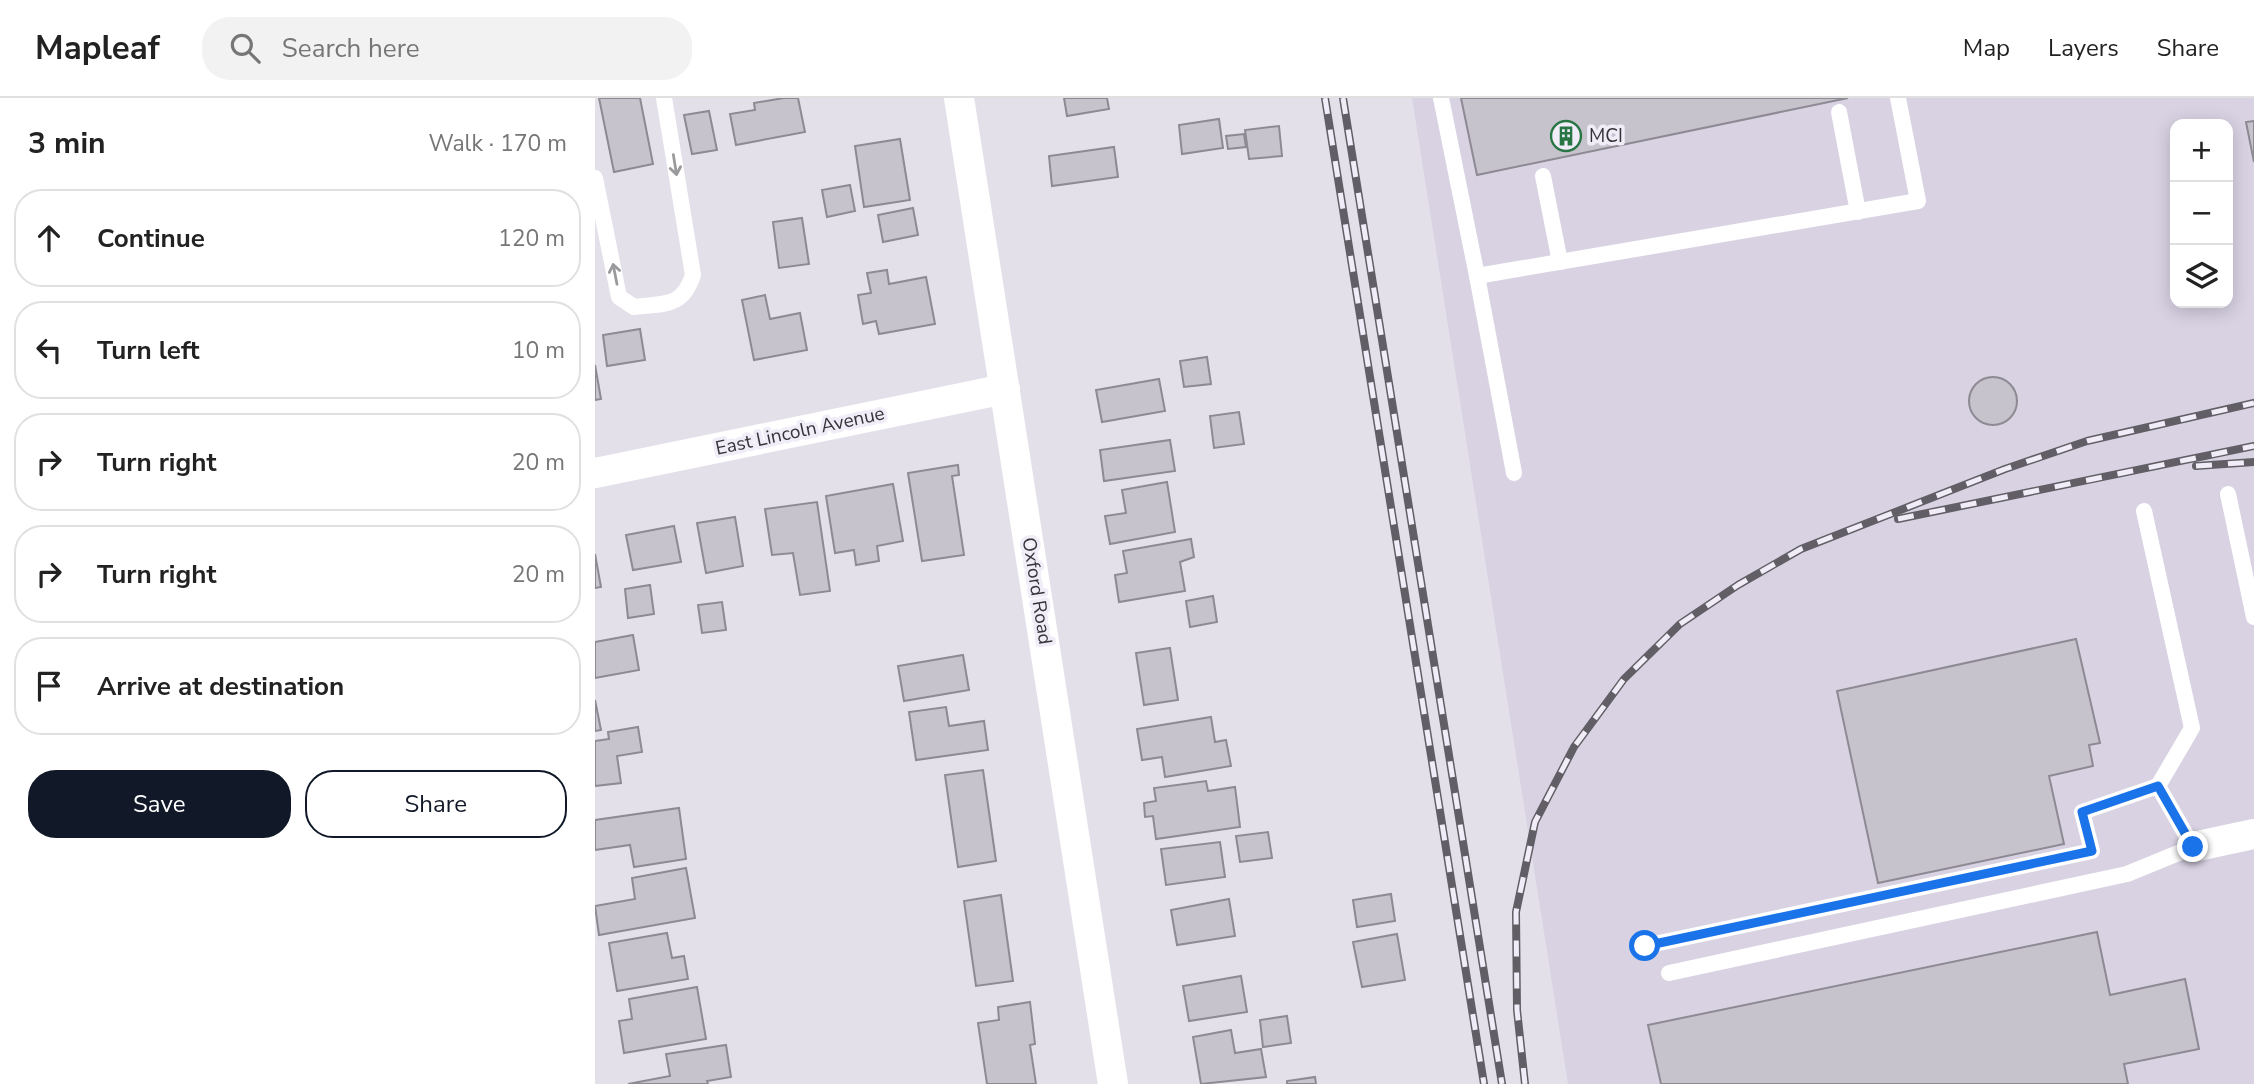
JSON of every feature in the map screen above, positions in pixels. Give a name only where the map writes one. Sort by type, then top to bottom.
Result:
[{"type":"street","name":"Oxford Road","points":[[959,98],[1113,1084]]},
{"type":"street","name":"East Lincoln Avenue","points":[[595,473],[1005,389]]},
{"type":"street","points":[[2193,847],[2254,834]]},
{"type":"lane","points":[[595,178],[619,297],[634,307],[674,302],[687,293],[693,275],[664,98]]},
{"type":"lane","points":[[1441,98],[1514,472]]},
{"type":"lane","points":[[1477,276],[1918,201],[1898,98]]},
{"type":"lane","points":[[1839,112],[1858,212]]},
{"type":"lane","points":[[1543,176],[1560,262]]},
{"type":"lane","points":[[2228,494],[2254,617]]},
{"type":"lane","points":[[1645,946],[2092,851],[2082,812],[2158,786],[2192,728],[2144,511]]},
{"type":"lane","points":[[1669,973],[2127,874],[2193,847],[2158,786]]},
{"type":"shaded area","points":[[1412,98],[2254,98],[2254,1084],[1568,1084]]},
{"type":"building","points":[[599,98],[640,98],[653,164],[614,172]]},
{"type":"building","points":[[798,98],[805,132],[736,145],[730,114],[755,110],[754,103]]},
{"type":"building","points":[[1064,98],[1107,98],[1109,109],[1067,116]]},
{"type":"building","name":"MCI","points":[[1461,98],[1848,98],[1477,175]]},
{"type":"building","points":[[709,111],[717,150],[692,154],[684,115]]},
{"type":"building","points":[[1219,119],[1223,148],[1182,154],[1179,125]]},
{"type":"building","points":[[2254,121],[2254,162],[2246,122]]},
{"type":"building","points":[[1279,126],[1282,156],[1249,159],[1245,130]]},
{"type":"building","points":[[1244,134],[1246,147],[1228,149],[1226,136]]},
{"type":"building","points":[[900,139],[910,200],[864,207],[855,146]]},
{"type":"building","points":[[1114,147],[1118,177],[1052,186],[1049,156]]},
{"type":"building","points":[[850,185],[855,211],[827,217],[822,190]]},
{"type":"building","points":[[913,208],[918,235],[883,242],[878,215]]},
{"type":"building","points":[[802,218],[809,264],[779,268],[773,222]]},
{"type":"building","points":[[887,270],[889,284],[926,277],[935,324],[879,334],[876,321],[863,324],[858,295],[871,293],[867,273]]},
{"type":"building","points":[[765,295],[770,319],[800,313],[807,350],[754,360],[742,300]]},
{"type":"building","points":[[640,329],[645,360],[607,366],[603,335]]},
{"type":"building","points":[[1207,357],[1211,384],[1184,387],[1180,361]]},
{"type":"building","points":[[595,365],[601,399],[595,400]]},
{"type":"building","points":[[1993,377],[2010,384],[2017,401],[2010,418],[1993,425],[1976,418],[1969,401],[1976,384]]},
{"type":"building","points":[[1159,379],[1165,411],[1102,422],[1096,390]]},
{"type":"building","points":[[1239,412],[1244,444],[1214,448],[1210,416]]},
{"type":"building","points":[[1170,440],[1175,471],[1104,481],[1100,450]]},
{"type":"building","points":[[958,465],[959,475],[952,476],[964,555],[922,561],[908,473]]},
{"type":"building","points":[[1167,482],[1175,532],[1110,544],[1105,516],[1126,513],[1122,490]]},
{"type":"building","points":[[893,484],[903,541],[877,546],[879,561],[856,565],[854,550],[835,553],[826,496]]},
{"type":"building","points":[[817,502],[830,591],[800,595],[793,553],[772,555],[765,509]]},
{"type":"building","points":[[735,517],[743,566],[706,573],[697,523]]},
{"type":"building","points":[[674,526],[681,562],[633,570],[626,535]]},
{"type":"building","points":[[1191,539],[1194,557],[1180,562],[1185,591],[1119,602],[1115,575],[1127,573],[1123,551]]},
{"type":"building","points":[[595,554],[601,587],[595,588]]},
{"type":"building","points":[[650,585],[654,614],[628,618],[625,589]]},
{"type":"building","points":[[1213,596],[1217,622],[1190,627],[1186,601]]},
{"type":"building","points":[[722,602],[726,630],[702,633],[698,605]]},
{"type":"building","points":[[633,635],[639,670],[595,678],[595,642]]},
{"type":"building","points":[[2076,639],[2100,743],[2089,745],[2093,766],[2049,776],[2064,844],[1878,883],[1837,691]]},
{"type":"building","points":[[1170,648],[1178,700],[1144,705],[1136,653]]},
{"type":"building","points":[[963,655],[969,690],[904,701],[898,666]]},
{"type":"building","points":[[595,700],[601,730],[595,731]]},
{"type":"building","points":[[946,707],[949,726],[984,721],[988,750],[916,760],[909,712]]},
{"type":"building","points":[[1211,717],[1215,742],[1226,740],[1231,766],[1165,777],[1162,757],[1142,760],[1137,729]]},
{"type":"building","points":[[638,727],[642,752],[617,756],[621,783],[595,786],[595,741],[609,739],[608,732]]},
{"type":"building","points":[[983,770],[996,861],[958,867],[945,775]]},
{"type":"building","points":[[1206,781],[1208,791],[1235,787],[1240,827],[1156,839],[1153,816],[1145,817],[1144,803],[1156,801],[1154,788]]},
{"type":"building","points":[[679,808],[686,859],[634,867],[630,845],[595,850],[595,820]]},
{"type":"building","points":[[1268,832],[1272,858],[1240,862],[1236,836]]},
{"type":"building","points":[[1220,842],[1225,877],[1166,885],[1161,849]]},
{"type":"building","points":[[686,868],[695,918],[599,935],[595,906],[635,899],[632,878]]},
{"type":"building","points":[[1391,894],[1395,921],[1357,927],[1353,900]]},
{"type":"building","points":[[1001,895],[1013,981],[976,986],[964,901]]},
{"type":"building","points":[[1229,899],[1235,936],[1177,945],[1171,910]]},
{"type":"building","points":[[2097,932],[2110,995],[2185,979],[2199,1049],[2124,1064],[2128,1084],[1661,1084],[1648,1025]]},
{"type":"building","points":[[667,933],[672,958],[684,956],[688,979],[617,991],[609,943]]},
{"type":"building","points":[[1397,934],[1405,980],[1362,987],[1353,942]]},
{"type":"building","points":[[1241,976],[1247,1012],[1189,1021],[1183,986]]},
{"type":"building","points":[[697,987],[706,1039],[624,1053],[619,1021],[632,1019],[629,999]]},
{"type":"building","points":[[1030,1002],[1035,1044],[1030,1045],[1036,1084],[987,1084],[978,1023],[999,1020],[998,1007]]},
{"type":"building","points":[[1287,1016],[1291,1043],[1263,1047],[1260,1020]]},
{"type":"building","points":[[1231,1030],[1235,1053],[1261,1049],[1266,1077],[1201,1084],[1193,1037]]},
{"type":"building","points":[[726,1045],[731,1077],[707,1081],[708,1084],[628,1084],[670,1076],[666,1054]]},
{"type":"building","points":[[1315,1077],[1316,1084],[1287,1084],[1287,1081]]},
{"type":"railway","points":[[1325,98],[1484,1084]]},
{"type":"railway","points":[[1343,98],[1502,1084]]},
{"type":"railway","points":[[1525,1084],[1517,1010],[1516,912],[1535,822],[1574,747],[1624,679],[1680,624],[1738,585],[1801,549],[2005,469],[2087,441],[2254,403]]},
{"type":"railway","points":[[1898,519],[2254,446]]},
{"type":"railway","points":[[2196,466],[2254,462]]},
{"type":"place","name":"MCI","points":[[1566,136]]},
{"type":"route","points":[[1645,946],[2092,851],[2082,812],[2158,786],[2193,847]]}]
